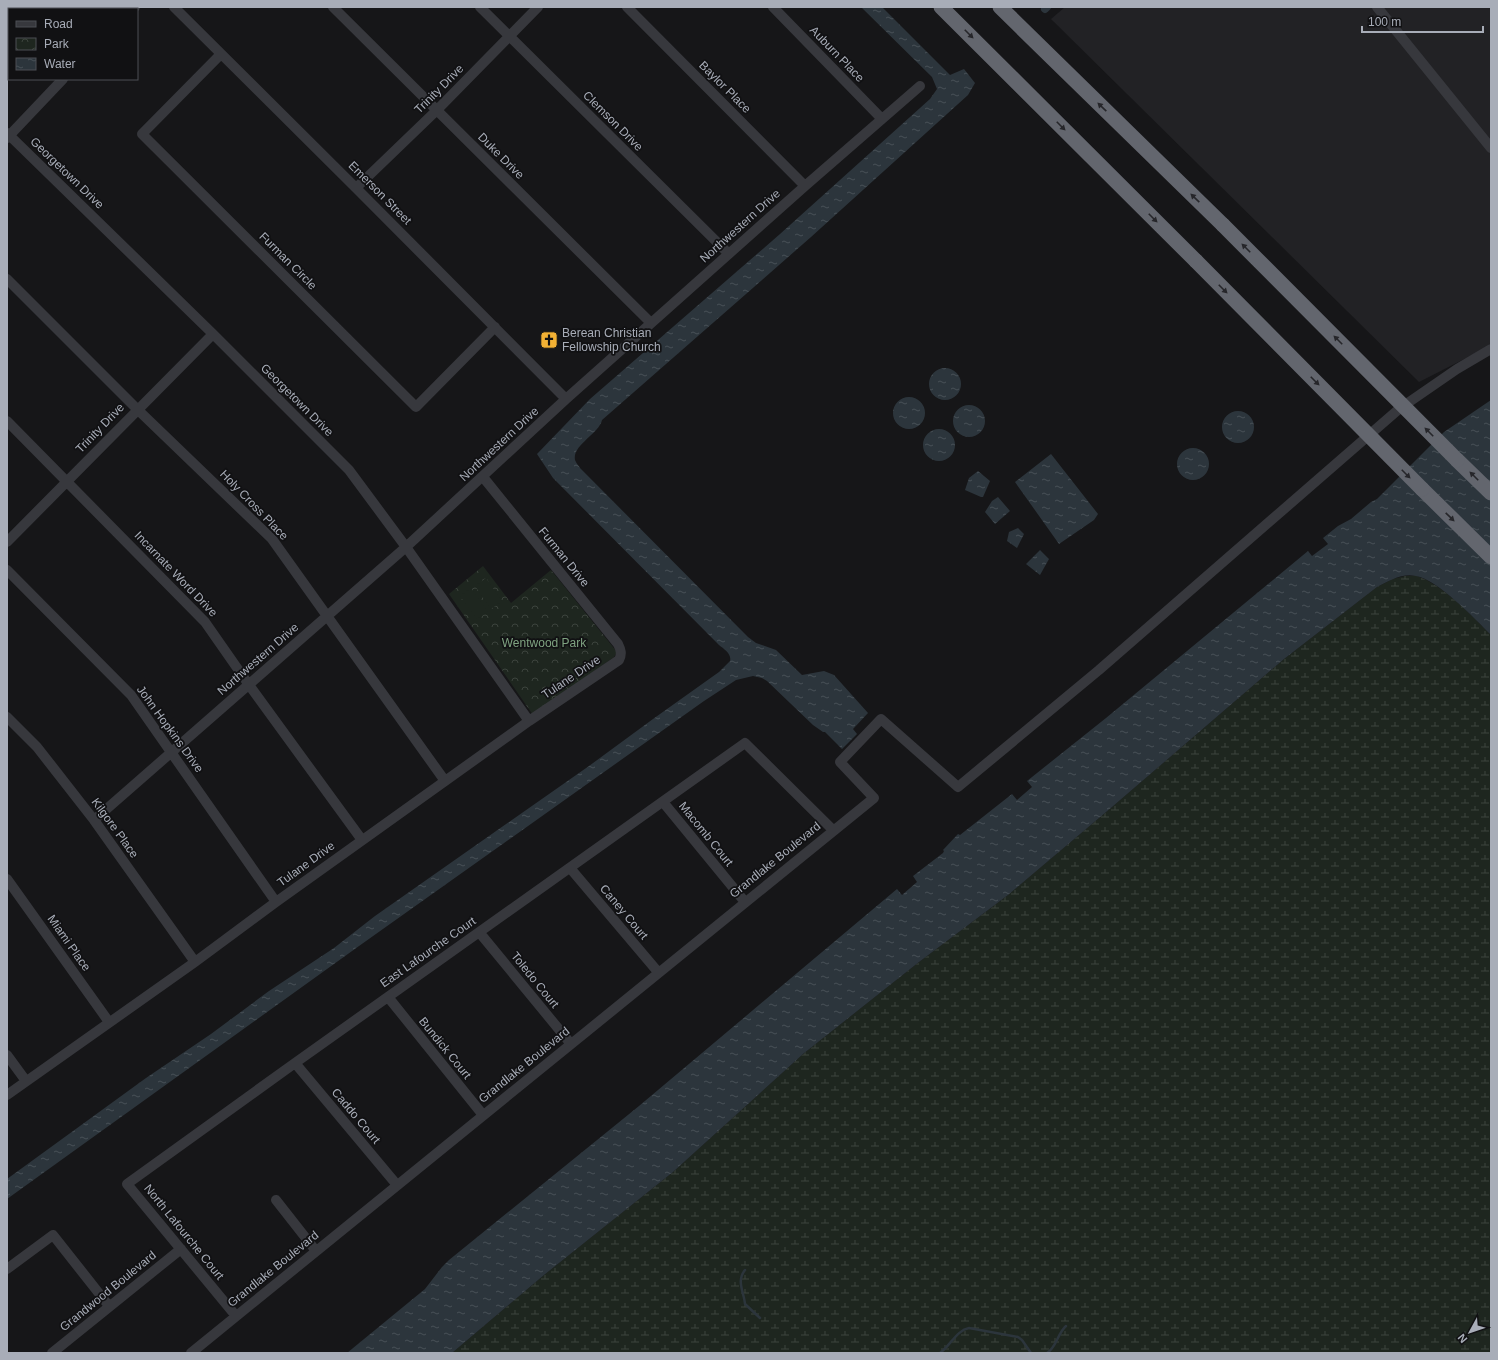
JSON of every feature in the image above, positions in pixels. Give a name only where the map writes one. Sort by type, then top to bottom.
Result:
[{"type":"highway","points":[[942,7],[1416,484],[1491,557]]},
{"type":"highway","points":[[1000,7],[1223,225],[1491,493]]},
{"type":"highway","points":[[1010,7],[1061,66]]},
{"type":"street","name":"Emerson Street","points":[[174,7],[566,399]]},
{"type":"street","name":"Duke Drive","points":[[333,7],[651,323]]},
{"type":"street","name":"Clemson Drive","points":[[480,7],[728,253]]},
{"type":"street","name":"Trinity Drive","points":[[356,188],[437,110],[538,7]]},
{"type":"street","name":"Baylor Place","points":[[627,7],[805,186]]},
{"type":"street","name":"Auburn Place","points":[[773,7],[882,119]]},
{"type":"street","points":[[1377,7],[1491,148]]},
{"type":"street","name":"Furman Circle","points":[[220,54],[142,134],[416,407],[495,327]]},
{"type":"street","points":[[8,135],[62,80]]},
{"type":"street","name":"Northwestern Drive","points":[[94,820],[406,547],[566,399],[728,253],[920,86]]},
{"type":"street","name":"Georgetown Drive","points":[[8,135],[213,334],[349,470],[530,721]]},
{"type":"street","name":"Holy Cross Place","points":[[7,279],[137,409],[272,539],[444,781]]},
{"type":"street","name":"Trinity Drive","points":[[7,542],[137,409],[213,334]]},
{"type":"street","name":"Grandlake Boulevard","points":[[191,1353],[744,902],[874,798],[840,762],[881,719],[958,787],[1099,670],[1399,409],[1491,349]]},
{"type":"street","name":"Incarnate Word Drive","points":[[7,421],[205,622],[362,840]]},
{"type":"street","name":"Furman Drive","points":[[483,477],[618,644],[621,650],[621,656]]},
{"type":"street","name":"John Hopkins Drive","points":[[7,570],[131,695],[276,902]]},
{"type":"street","name":"Tulane Drive","points":[[7,1095],[195,962],[444,781],[614,664],[621,656]]},
{"type":"street","name":"Kilgore Place","points":[[7,717],[37,747],[94,820],[195,962]]},
{"type":"street","name":"East Lafourche Court","points":[[127,1184],[745,743],[833,830]]},
{"type":"street","name":"Macomb Court","points":[[663,802],[744,902]]},
{"type":"street","name":"Caney Court","points":[[570,868],[658,972]]},
{"type":"street","name":"Miami Place","points":[[7,879],[109,1022]]},
{"type":"street","name":"Toledo Court","points":[[479,932],[571,1044]]},
{"type":"street","name":"Bundick Court","points":[[388,997],[483,1115]]},
{"type":"street","points":[[7,1055],[26,1081]]},
{"type":"street","name":"Caddo Court","points":[[295,1063],[397,1185]]},
{"type":"street","name":"North Lafourche Court","points":[[127,1184],[236,1316]]},
{"type":"street","points":[[276,1200],[316,1251]]},
{"type":"street","points":[[7,1268],[53,1235],[109,1306]]},
{"type":"street","name":"Grandwood Boulevard","points":[[52,1353],[181,1249]]},
{"type":"shaded area","points":[[1065,7],[1491,7],[1491,343],[1484,349],[1419,382],[1051,19]]},
{"type":"green space","name":"Wentwood Park","points":[[483,566],[511,603],[551,570],[617,652],[614,657],[533,715],[449,594]]},
{"type":"green space","points":[[1405,576],[1417,576],[1437,586],[1457,602],[1491,635],[1491,1353],[452,1353],[544,1275],[673,1172],[803,1054],[919,962],[1008,895],[1284,659],[1377,587],[1393,579]]},
{"type":"green space","points":[[486,578],[502,601],[491,609],[475,586]]},
{"type":"green space","points":[[471,588],[488,612],[477,619],[460,596]]},
{"type":"water","points":[[861,7],[882,7],[950,75],[964,69],[975,83],[968,95],[811,237],[602,420],[596,430],[581,444],[575,455],[575,460],[580,468],[748,637],[756,643],[776,650],[802,675],[824,671],[834,675],[868,713],[853,729],[857,734],[842,749],[825,732],[813,725],[767,681],[753,676],[736,680],[704,701],[359,946],[7,1199],[7,1179],[146,1078],[211,1034],[269,991],[334,948],[375,916],[589,766],[719,672],[730,661],[730,656],[727,652],[553,478],[537,454],[590,399],[780,234],[930,99],[937,89],[932,77]]},
{"type":"water","points":[[945,368],[951,369],[958,375],[961,384],[960,390],[954,397],[945,400],[939,399],[932,393],[929,384],[930,378],[936,371]]},
{"type":"water","points":[[909,397],[918,400],[922,404],[925,413],[922,422],[918,426],[909,429],[900,426],[896,422],[893,413],[896,404],[900,400]]},
{"type":"water","points":[[1491,400],[1491,635],[1445,592],[1425,579],[1411,575],[1396,578],[1377,587],[1284,659],[1008,895],[919,962],[803,1054],[673,1172],[544,1275],[452,1353],[347,1353],[425,1289],[449,1260],[639,1106],[897,889],[902,895],[917,882],[913,876],[943,853],[943,850],[958,834],[960,835],[1012,794],[1017,800],[1032,787],[1027,781],[1106,718],[1308,551],[1312,556],[1328,544],[1323,538],[1377,499],[1444,432]]},
{"type":"water","points":[[969,405],[975,406],[982,412],[985,421],[984,427],[978,434],[969,437],[963,436],[956,430],[953,421],[954,415],[960,408]]},
{"type":"water","points":[[1238,411],[1244,412],[1251,418],[1254,427],[1253,433],[1247,440],[1238,443],[1232,442],[1225,436],[1222,427],[1223,421],[1229,414]]},
{"type":"water","points":[[939,429],[945,430],[952,436],[955,445],[954,451],[948,458],[939,461],[933,460],[926,454],[923,445],[924,439],[930,432]]},
{"type":"water","points":[[1193,448],[1199,449],[1206,455],[1209,464],[1208,470],[1202,477],[1193,480],[1187,479],[1180,473],[1177,464],[1178,458],[1184,451]]},
{"type":"water","points":[[1051,454],[1098,514],[1094,520],[1059,544],[1015,482]]},
{"type":"water","points":[[978,471],[990,481],[983,497],[965,490],[969,478]]},
{"type":"water","points":[[998,497],[1010,511],[995,524],[985,512],[992,501]]},
{"type":"water","points":[[1018,528],[1024,534],[1017,548],[1007,541],[1009,532]]},
{"type":"water","points":[[1040,550],[1049,559],[1040,575],[1026,564]]},
{"type":"waterway","points":[[745,1270],[741,1278],[741,1287],[745,1304],[760,1318]]},
{"type":"waterway","points":[[1047,1353],[1053,1347],[1066,1326]]},
{"type":"waterway","points":[[940,1353],[957,1335],[969,1328],[1018,1337],[1022,1340],[1031,1353]]},
{"type":"place","name":"Berean Christian Fellowship Church","points":[[549,340]]}]
